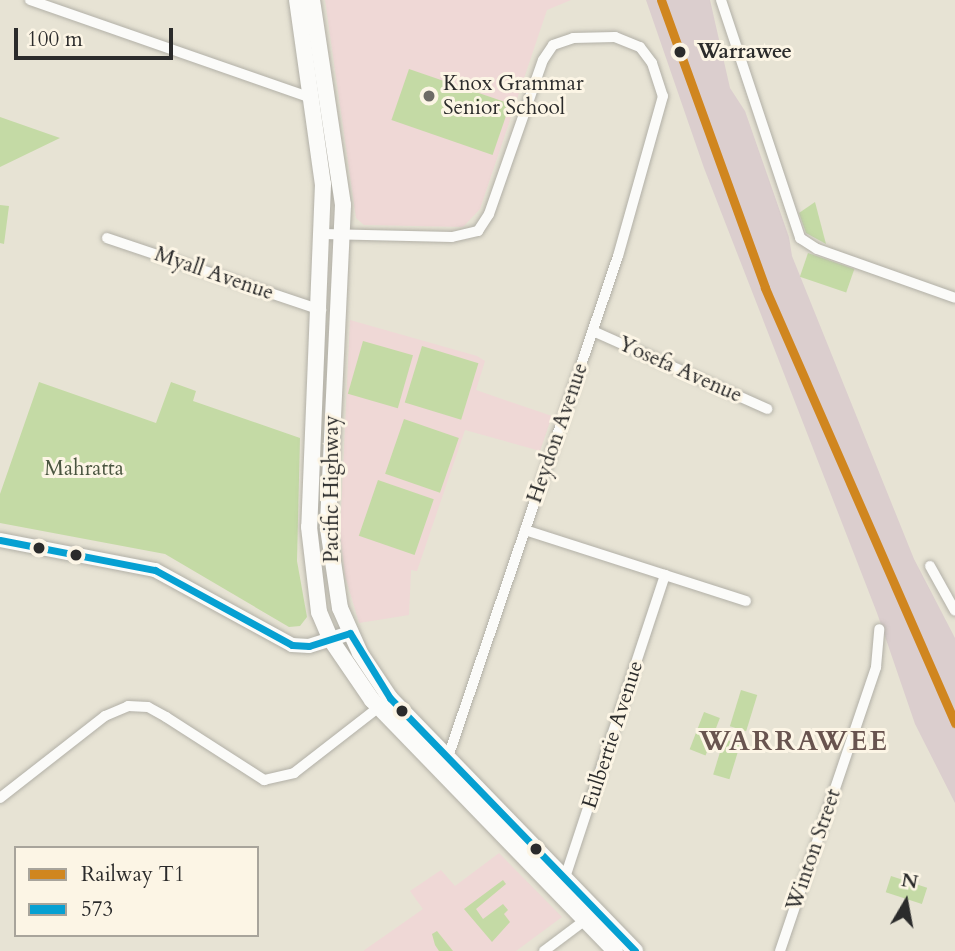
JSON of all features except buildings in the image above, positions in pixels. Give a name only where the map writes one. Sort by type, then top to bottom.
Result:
[{"type":"highway","name":"Pacific Highway","points":[[297,0],[323,184],[321,310],[310,561],[319,612],[331,640],[380,708],[561,887],[635,951]]},
{"type":"highway","name":"Pacific Highway","points":[[312,0],[343,205],[328,528],[336,592],[350,633],[390,698],[561,887],[584,920],[615,951]]},
{"type":"main road","points":[[0,540],[155,570],[292,645],[331,640],[350,633]]},
{"type":"street","points":[[30,0],[312,99]]},
{"type":"street","points":[[721,0],[800,238],[817,249],[955,298]]},
{"type":"street","name":"Heydon Avenue","points":[[343,234],[452,237],[478,231],[489,214],[543,60],[558,42],[615,37],[632,42],[652,63],[663,90],[662,103],[593,331],[447,760]]},
{"type":"street","points":[[323,234],[343,234]]},
{"type":"street","name":"Myall Avenue","points":[[107,238],[321,310]]},
{"type":"street","name":"Yosefa Avenue","points":[[593,331],[767,409]]},
{"type":"street","points":[[525,530],[746,601]]},
{"type":"street","points":[[930,566],[955,611]]},
{"type":"street","name":"Eulbertie Avenue","points":[[561,887],[665,575]]},
{"type":"street","name":"Winton Street","points":[[780,951],[876,667],[879,629]]},
{"type":"street","points":[[0,798],[105,716],[128,706],[148,707],[264,780],[294,773],[380,708]]},
{"type":"street","points":[[544,951],[584,920]]},
{"type":"shaded area","name":"Knox Grammar Senior School","points":[[325,0],[571,0],[547,10],[480,209],[463,227],[364,225],[356,218]]},
{"type":"shaded area","points":[[646,0],[710,0],[730,88],[745,111],[789,237],[792,256],[914,559],[955,638],[955,803],[915,724],[877,613],[704,168]]},
{"type":"shaded area","points":[[350,320],[477,356],[485,361],[476,390],[552,416],[540,451],[465,430],[417,571],[411,570],[409,615],[359,623],[345,576],[340,533]]},
{"type":"shaded area","points":[[499,853],[562,917],[516,951],[363,951],[423,909],[410,891],[441,870],[455,886]]},
{"type":"green space","points":[[409,69],[510,104],[493,155],[391,120]]},
{"type":"green space","points":[[0,117],[60,138],[0,167]]},
{"type":"green space","points":[[815,202],[826,244],[806,233],[799,213]]},
{"type":"green space","points":[[0,205],[9,206],[4,244],[0,243]]},
{"type":"green space","points":[[808,253],[854,269],[846,293],[800,277]]},
{"type":"green space","points":[[363,341],[413,355],[398,408],[348,394]]},
{"type":"green space","points":[[422,346],[478,363],[461,420],[405,402]]},
{"type":"green space","name":"Mahratta","points":[[39,382],[156,423],[171,382],[196,391],[193,401],[300,438],[297,561],[307,617],[300,626],[289,627],[165,554],[0,523],[0,494]]},
{"type":"green space","points":[[404,419],[459,438],[440,493],[385,474]]},
{"type":"green space","points":[[378,480],[434,499],[415,555],[359,536]]},
{"type":"green space","points":[[741,690],[757,695],[746,731],[730,726]]},
{"type":"green space","points":[[704,712],[720,718],[706,755],[690,749]]},
{"type":"green space","points":[[724,739],[740,744],[729,779],[713,774]]},
{"type":"green space","points":[[891,876],[927,888],[922,904],[886,892]]},
{"type":"green space","points":[[503,880],[506,884],[476,909],[483,919],[503,904],[508,910],[504,914],[510,922],[492,942],[464,909]]},
{"type":"green space","points":[[437,931],[453,951],[439,951],[432,934]]},
{"type":"rail line","name":"T1","points":[[661,0],[765,288],[955,723]]},
{"type":"transit line","name":"573","points":[[0,540],[155,570],[292,645],[309,646],[350,633],[390,698],[635,951]]},
{"type":"place","name":"Warrawee","points":[[680,52]]},
{"type":"place","name":"Knox Grammar Senior School","points":[[429,96]]},
{"type":"district","name":"WARRAWEE","points":[[794,741]]}]
